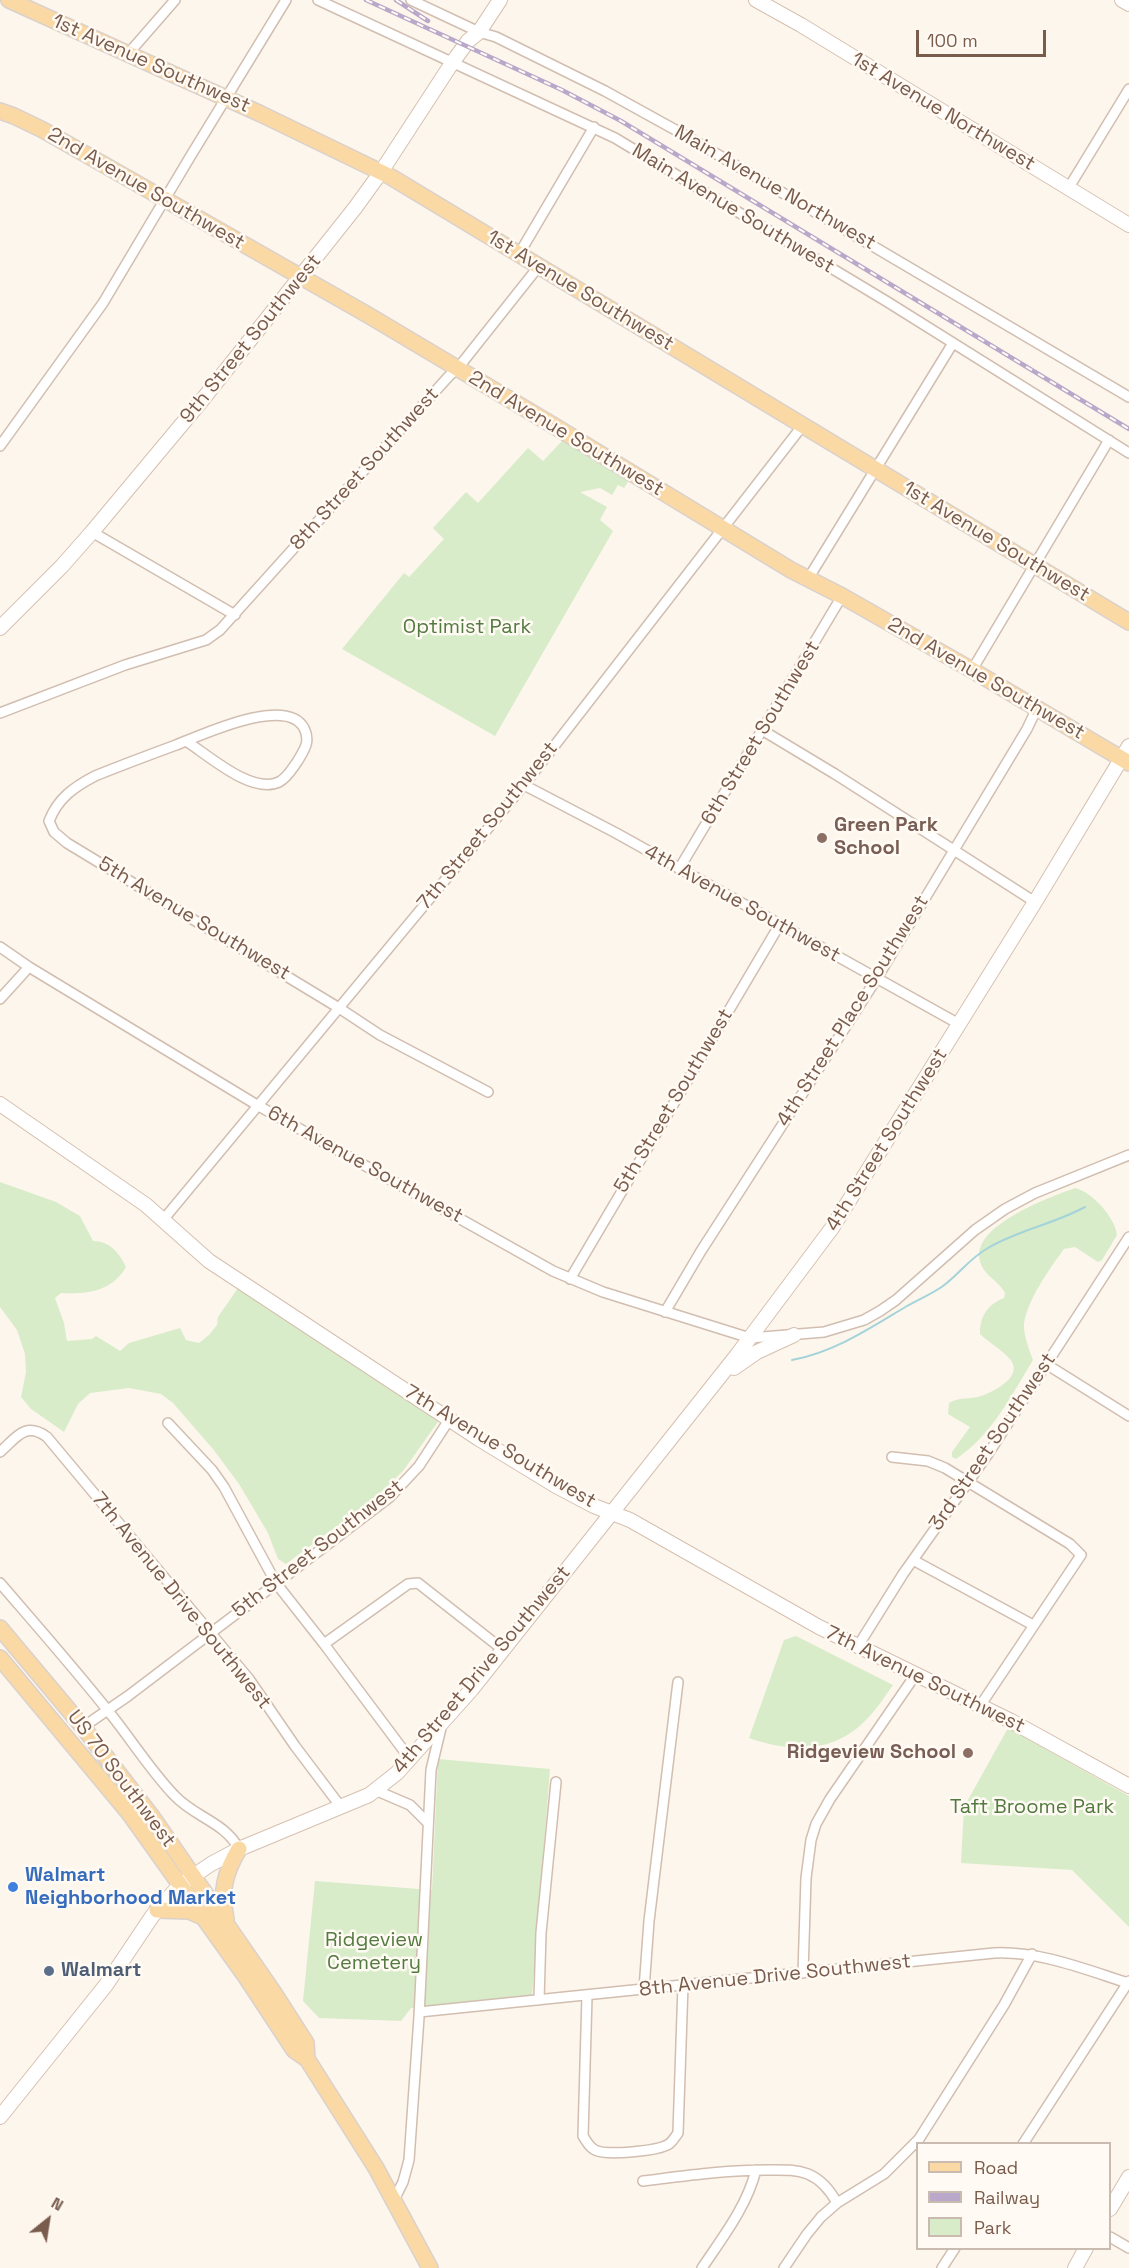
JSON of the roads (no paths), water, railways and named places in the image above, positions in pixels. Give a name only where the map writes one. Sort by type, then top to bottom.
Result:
[{"type":"main road","name":"1st Avenue Southwest","points":[[9,0],[226,98],[381,172],[1129,622]]},
{"type":"main road","name":"2nd Avenue Southwest","points":[[0,111],[43,130],[165,199],[458,368],[808,579],[1127,756]]},
{"type":"main road","name":"US 70 Southwest","points":[[0,1628],[83,1727],[153,1818],[187,1881],[203,1917],[294,2050],[307,2059],[352,2128],[430,2268]]},
{"type":"main road","name":"US 70 Southwest","points":[[0,1658],[129,1813],[227,1925],[306,2043],[307,2059]]},
{"type":"main road","points":[[227,1925],[222,1902],[223,1889],[230,1865],[239,1849]]},
{"type":"main road","points":[[157,1910],[189,1911],[203,1917]]},
{"type":"street","points":[[128,54],[175,0]]},
{"type":"street","points":[[0,446],[31,400],[89,325],[286,0]]},
{"type":"street","name":"Main Avenue Southwest","points":[[318,0],[594,127],[793,244],[1129,453]]},
{"type":"street","name":"Main Avenue Northwest","points":[[411,0],[479,32],[496,37],[596,86],[681,133],[1129,397]]},
{"type":"street","name":"9th Street Southwest","points":[[0,628],[62,566],[92,532],[301,278],[381,172],[452,63],[468,41],[479,32],[500,0]]},
{"type":"street","name":"1st Avenue Northwest","points":[[756,0],[1129,225]]},
{"type":"street","points":[[1122,0],[1129,4]]},
{"type":"street","points":[[1068,189],[1129,89]]},
{"type":"street","points":[[519,254],[594,127]]},
{"type":"street","name":"8th Street Southwest","points":[[0,713],[142,658],[206,640],[220,630],[458,368],[539,266]]},
{"type":"street","points":[[808,579],[953,343]]},
{"type":"street","name":"7th Street Southwest","points":[[164,1220],[524,785],[803,425]]},
{"type":"street","points":[[972,670],[1109,440]]},
{"type":"street","points":[[92,532],[235,615]]},
{"type":"street","name":"6th Street Southwest","points":[[679,869],[842,596]]},
{"type":"street","name":"4th Street Place Southwest","points":[[665,1312],[701,1251],[877,978],[1027,729],[1037,708]]},
{"type":"street","name":"5th Avenue Southwest","points":[[186,741],[239,777],[251,783],[269,785],[279,782],[287,775],[308,742],[300,723],[289,716],[279,715],[241,721],[214,729],[76,785],[63,797],[49,820],[54,832],[67,843],[380,1035],[488,1092]]},
{"type":"street","points":[[762,730],[798,750],[1035,902]]},
{"type":"street","name":"4th Street Southwest","points":[[612,1512],[750,1338],[832,1228],[1127,756]]},
{"type":"street","name":"4th Avenue Southwest","points":[[524,785],[959,1024]]},
{"type":"street","name":"5th Street Southwest","points":[[570,1279],[780,924]]},
{"type":"street","name":"6th Avenue Southwest","points":[[0,947],[28,967],[257,1106],[570,1279],[603,1292],[750,1338]]},
{"type":"street","points":[[0,999],[28,967]]},
{"type":"street","name":"7th Avenue Southwest","points":[[0,1104],[111,1179],[164,1220],[209,1261],[450,1420],[564,1491],[630,1520],[819,1628],[980,1706],[1129,1786]]},
{"type":"street","points":[[750,1338],[824,1332],[864,1320],[896,1300],[975,1230],[1005,1209],[1035,1193],[1129,1155]]},
{"type":"street","name":"3rd Street Southwest","points":[[858,1646],[913,1560],[969,1482],[1129,1237]]},
{"type":"street","points":[[707,1391],[748,1357],[794,1335]]},
{"type":"street","points":[[1046,1364],[1129,1416]]},
{"type":"street","name":"5th Street Southwest","points":[[83,1727],[390,1497],[419,1466],[450,1420]]},
{"type":"street","points":[[168,1423],[212,1470],[224,1487],[276,1583],[410,1759]]},
{"type":"street","name":"7th Avenue Drive Southwest","points":[[0,1452],[23,1432],[30,1429],[47,1437],[249,1679],[295,1746],[342,1807]]},
{"type":"street","points":[[892,1457],[928,1461],[969,1482],[1070,1544],[1081,1555],[980,1706]]},
{"type":"street","name":"4th Street Drive Southwest","points":[[0,2117],[106,1984],[157,1910],[187,1881],[239,1849],[342,1807],[375,1790],[410,1759],[443,1722],[612,1512]]},
{"type":"street","points":[[913,1560],[1033,1625]]},
{"type":"street","points":[[0,1583],[108,1710],[173,1794],[194,1812],[227,1831],[234,1838],[239,1849]]},
{"type":"street","points":[[324,1644],[408,1584],[418,1583],[502,1649]]},
{"type":"street","points":[[803,1972],[806,1878],[811,1840],[816,1824],[830,1798],[916,1674]]},
{"type":"street","points":[[644,1989],[649,1921],[678,1682]]},
{"type":"street","points":[[393,2200],[403,2182],[409,2160],[432,1761],[443,1722]]},
{"type":"street","points":[[539,2000],[541,1932],[556,1782]]},
{"type":"street","points":[[375,1790],[410,1805],[428,1823]]},
{"type":"street","name":"8th Avenue Drive Southwest","points":[[419,2012],[1015,1952],[1032,1954],[1128,1982]]},
{"type":"street","points":[[784,2268],[807,2234],[837,2203],[884,2174],[919,2139],[1004,2005],[1032,1954]]},
{"type":"street","points":[[1024,2142],[1128,1982]]},
{"type":"street","points":[[587,1996],[583,2136],[589,2146],[602,2153],[638,2150],[668,2145],[678,2133],[683,1985]]},
{"type":"street","points":[[643,2181],[736,2170],[790,2170],[807,2174],[823,2183],[837,2203]]},
{"type":"street","points":[[702,2268],[743,2205],[752,2187],[756,2170]]},
{"type":"street","points":[[1111,2207],[1129,2176]]},
{"type":"street","points":[[1111,2237],[1129,2248]]},
{"type":"street","points":[[942,2268],[954,2250]]},
{"type":"street","points":[[1075,2268],[1085,2250]]},
{"type":"waterway","points":[[792,1360],[823,1351],[866,1331],[943,1286],[988,1248],[1085,1207]]},
{"type":"railway","points":[[366,0],[562,90],[621,121],[1129,429]]},
{"type":"railway","points":[[396,0],[428,21]]},
{"type":"place","name":"Green Park School","points":[[822,838]]},
{"type":"place","name":"Ridgeview School","points":[[968,1753]]},
{"type":"place","name":"Walmart Neighborhood Market","points":[[13,1887]]},
{"type":"place","name":"Walmart","points":[[49,1971]]},
{"type":"park label","name":"Optimist Park","points":[[467,628]]},
{"type":"park label","name":"Taft Broome Park","points":[[1032,1808]]},
{"type":"park label","name":"Ridgeview Cemetery","points":[[374,1952]]}]
